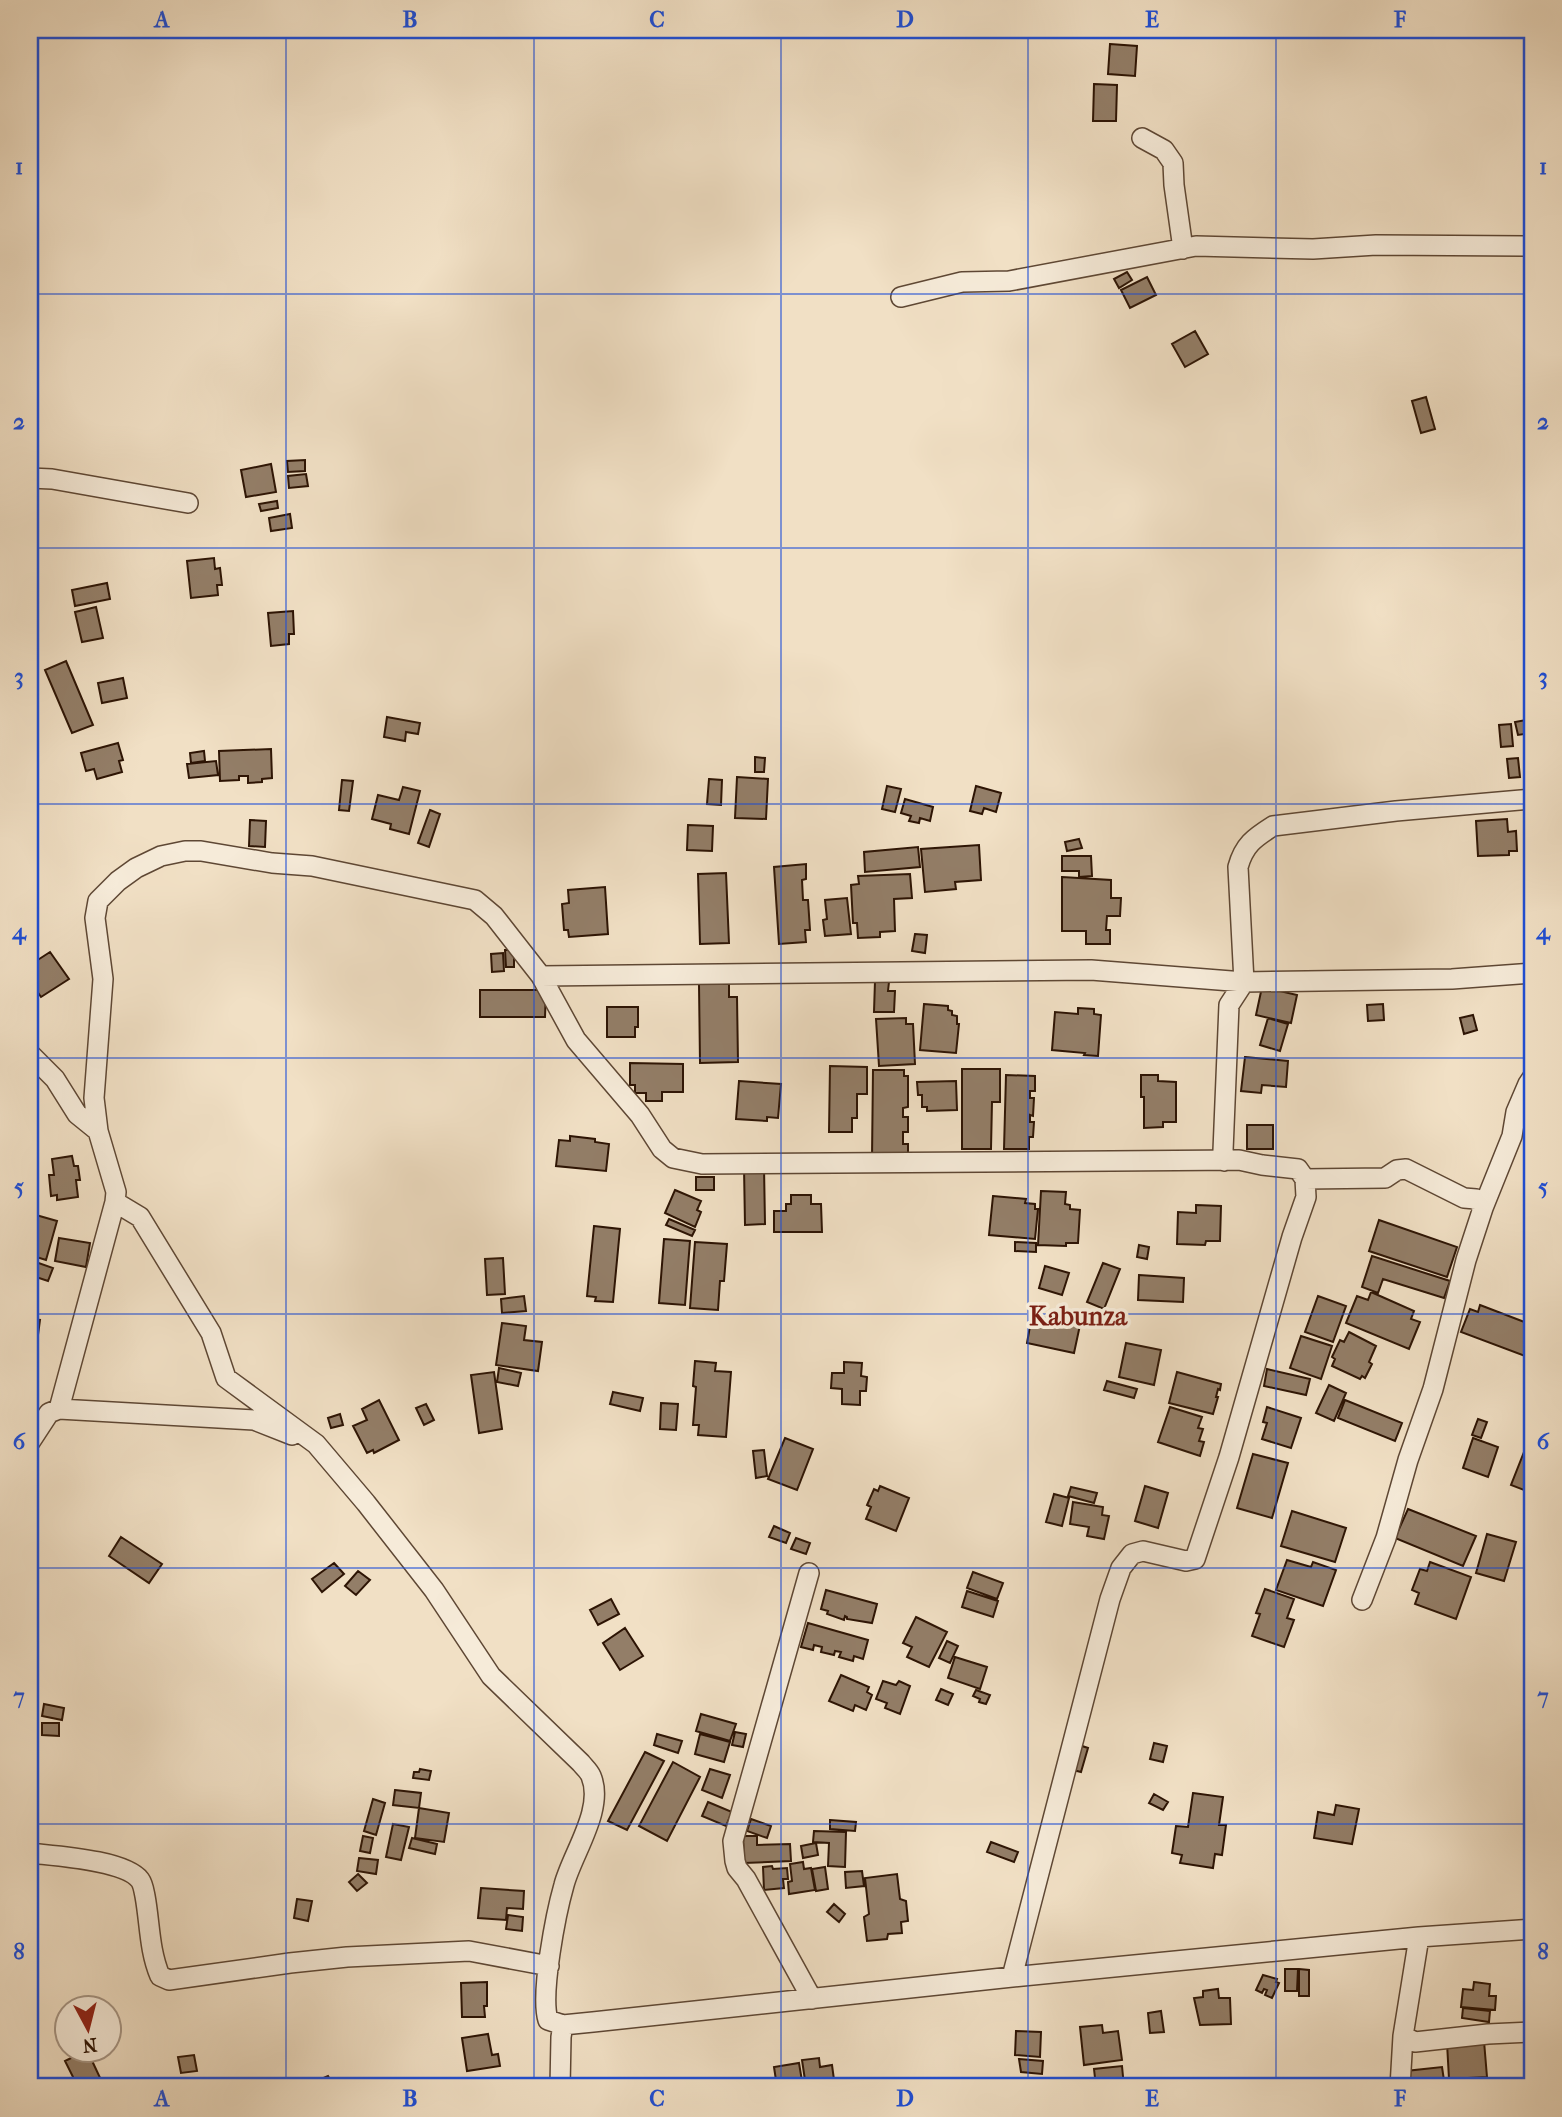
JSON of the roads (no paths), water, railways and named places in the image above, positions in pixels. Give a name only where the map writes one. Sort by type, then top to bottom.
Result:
[{"type":"street","points":[[1142,138],[1164,150],[1173,163],[1183,249]]},
{"type":"street","points":[[901,297],[962,282],[1009,281],[1196,246],[1313,249],[1376,246],[1532,246]]},
{"type":"street","points":[[30,478],[52,479],[188,503]]},
{"type":"street","points":[[1224,1161],[1229,1005],[1244,982],[1238,867],[1243,851],[1256,837],[1273,826],[1396,811],[1532,799]]},
{"type":"street","points":[[59,1409],[116,1192],[97,1131],[94,1098],[103,979],[95,918],[98,901],[136,868],[161,856],[185,851],[201,850],[272,863],[312,866],[475,900],[494,916],[541,976],[576,1040],[640,1115],[662,1149],[673,1158],[702,1164],[1239,1160],[1262,1166],[1298,1169],[1305,1179],[1306,1197],[1229,1457],[1195,1559],[1186,1561],[1143,1551],[1132,1553],[1121,1568],[1110,1599],[1012,1977]]},
{"type":"street","points":[[541,976],[1091,970],[1244,982],[1452,979],[1532,973]]},
{"type":"street","points":[[30,1054],[55,1079],[77,1114],[97,1131]]},
{"type":"street","points":[[1362,1600],[1386,1538],[1408,1461],[1433,1389],[1466,1260],[1483,1208],[1512,1136],[1516,1112],[1532,1078]]},
{"type":"street","points":[[1305,1179],[1385,1178],[1397,1170],[1406,1169],[1464,1198],[1476,1199],[1483,1208]]},
{"type":"street","points":[[115,1202],[140,1217],[211,1333],[226,1378],[316,1444],[366,1503],[433,1590],[491,1676],[581,1763],[592,1777],[590,1821],[564,1885],[548,1966],[548,2020],[563,2025],[1012,1977],[1419,1937],[1532,1929]]},
{"type":"street","points":[[30,1442],[49,1413],[59,1409],[254,1420],[316,1444]]},
{"type":"street","points":[[809,1573],[744,1799],[733,1841],[733,1854],[737,1868],[746,1879],[811,1999]]},
{"type":"street","points":[[30,1853],[107,1864],[135,1875],[142,1882],[145,1894],[152,1958],[160,1976],[169,1980],[336,1958],[469,1951],[548,1966]]},
{"type":"street","points":[[1399,2087],[1403,2036],[1419,1937]]},
{"type":"street","points":[[561,2087],[563,2025]]},
{"type":"street","points":[[1403,2036],[1415,2042],[1532,2032]]},
{"type":"district","name":"Kabunza","points":[[1078,1316]]}]
